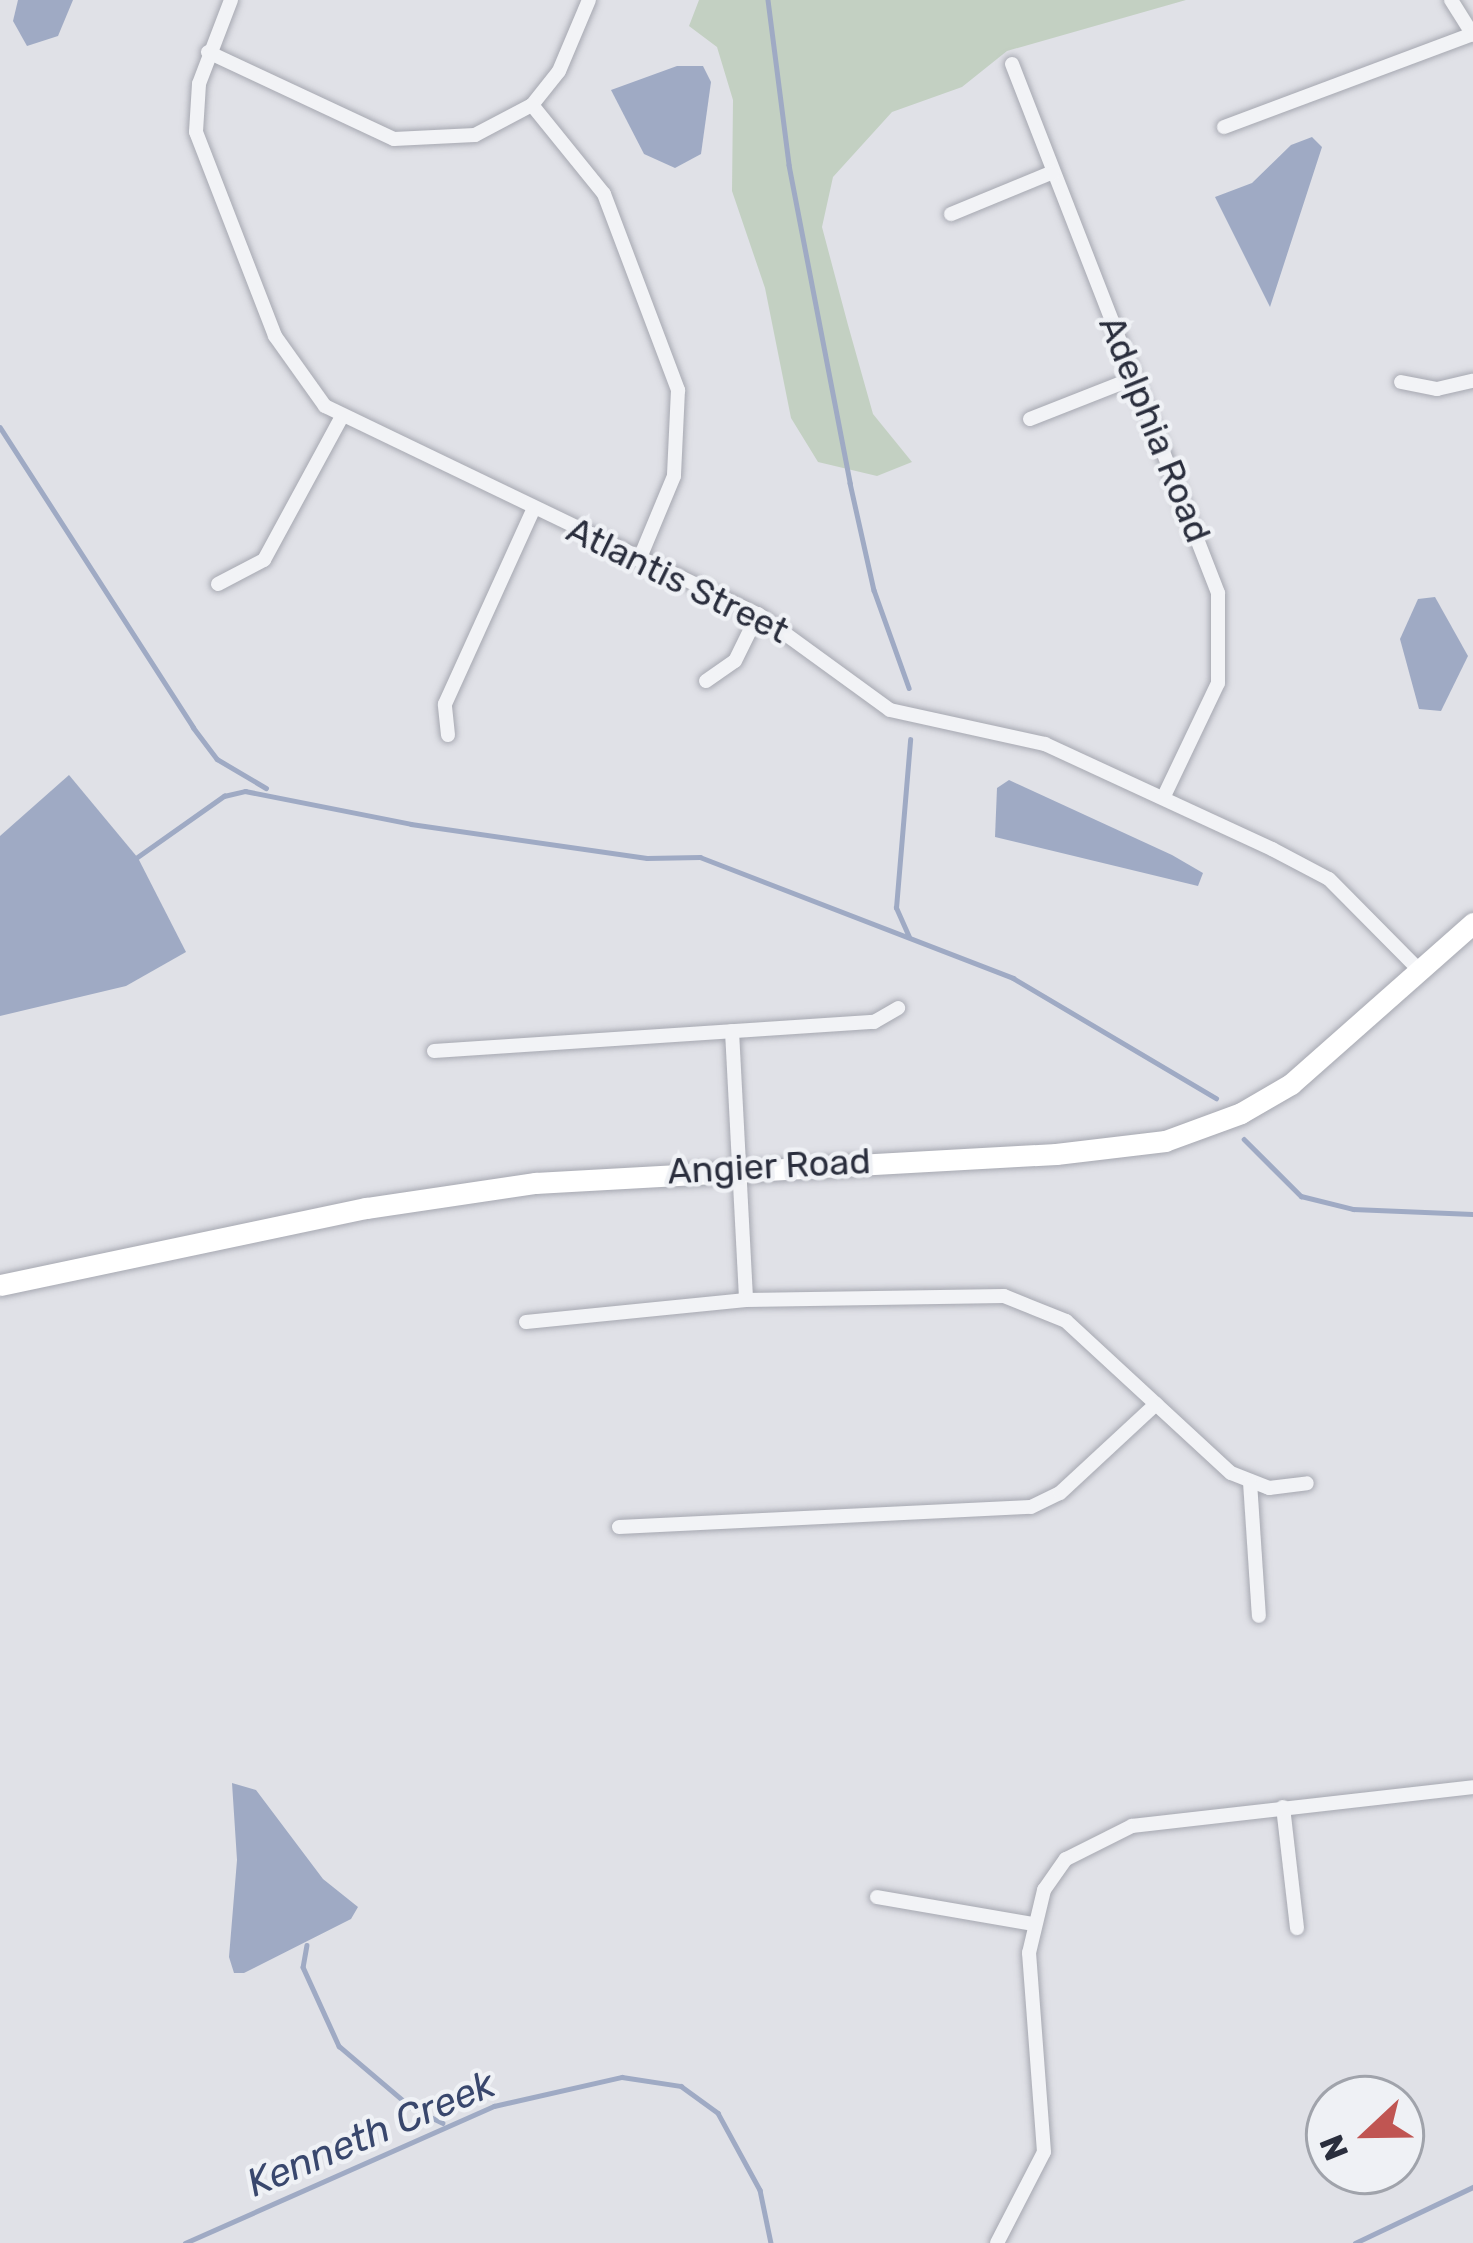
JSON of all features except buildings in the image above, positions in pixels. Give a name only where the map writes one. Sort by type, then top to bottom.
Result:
[{"type":"street","name":"Atlantis Street","points":[[232,0],[208,52],[196,132],[275,336],[299,376],[341,418],[758,614],[890,710],[1045,744],[1164,796],[1329,879],[1420,971]]},
{"type":"street","points":[[208,52],[394,139],[475,135],[532,105],[559,71],[589,0]]},
{"type":"street","points":[[1224,127],[1473,34],[1451,0]]},
{"type":"street","name":"Adelphia Road","points":[[1012,64],[1205,556],[1223,624],[1218,683],[1164,796]]},
{"type":"street","points":[[532,105],[604,194],[678,390],[674,476],[639,560]]},
{"type":"street","points":[[950,214],[1053,172]]},
{"type":"street","points":[[1030,419],[1134,378]]},
{"type":"street","points":[[1401,382],[1437,389],[1473,381]]},
{"type":"street","points":[[218,584],[264,560],[341,418]]},
{"type":"street","points":[[448,735],[445,704],[533,510]]},
{"type":"street","points":[[706,681],[735,661],[758,614]]},
{"type":"street","name":"Angier Road","points":[[0,1286],[457,1193],[739,1166],[1075,1153],[1182,1136],[1291,1084],[1473,923]]},
{"type":"street","points":[[434,1052],[874,1022],[898,1008]]},
{"type":"street","points":[[732,1031],[746,1300]]},
{"type":"street","points":[[526,1322],[746,1300],[964,1293],[1037,1304],[1250,1482],[1307,1483]]},
{"type":"street","points":[[619,1527],[1031,1507],[1060,1493],[1156,1403]]},
{"type":"street","points":[[1250,1482],[1259,1616]]},
{"type":"street","points":[[997,2243],[1035,2177],[1046,2137],[1027,1984],[1033,1924],[1055,1874],[1088,1843],[1132,1826],[1473,1787]]},
{"type":"street","points":[[1282,1808],[1297,1928]]},
{"type":"street","points":[[878,1898],[1033,1924]]},
{"type":"green space","points":[[699,0],[1186,0],[1007,51],[962,87],[892,112],[833,177],[822,227],[848,325],[873,414],[912,462],[877,476],[818,462],[791,418],[765,288],[732,191],[733,100],[717,47],[689,26]]},
{"type":"water","points":[[18,0],[73,0],[58,36],[27,46],[13,21]]},
{"type":"water","points":[[677,66],[703,66],[711,82],[701,154],[675,168],[644,154],[611,90]]},
{"type":"water","points":[[1312,137],[1322,147],[1270,307],[1215,197],[1252,183],[1291,145]]},
{"type":"water","points":[[1435,597],[1468,656],[1441,711],[1419,709],[1400,639],[1418,599]]},
{"type":"water","points":[[69,775],[138,858],[186,952],[126,986],[0,1016],[0,836]]},
{"type":"water","points":[[1009,780],[1172,855],[1203,873],[1198,886],[995,837],[997,788]]},
{"type":"water","points":[[232,1783],[256,1790],[323,1879],[358,1907],[351,1919],[244,1973],[234,1973],[229,1957],[237,1860]]},
{"type":"waterway","points":[[768,0],[789,165],[850,483],[874,590],[909,688]]},
{"type":"waterway","points":[[0,427],[193,727],[217,759],[266,788]]},
{"type":"waterway","points":[[909,937],[896,908],[910,740]]},
{"type":"waterway","points":[[136,858],[224,796],[245,791],[411,824],[647,858],[700,857],[1013,978],[1216,1098]]},
{"type":"waterway","points":[[1244,1139],[1301,1196],[1353,1209],[1473,1214]]},
{"type":"waterway","points":[[307,1945],[303,1967],[339,2046],[412,2108],[443,2123]]},
{"type":"waterway","name":"Kenneth Creek","points":[[185,2243],[494,2106],[622,2077],[681,2086],[718,2113],[760,2190],[771,2243]]},
{"type":"waterway","name":"Kenneth Creek","points":[[1355,2243],[1473,2187]]}]
